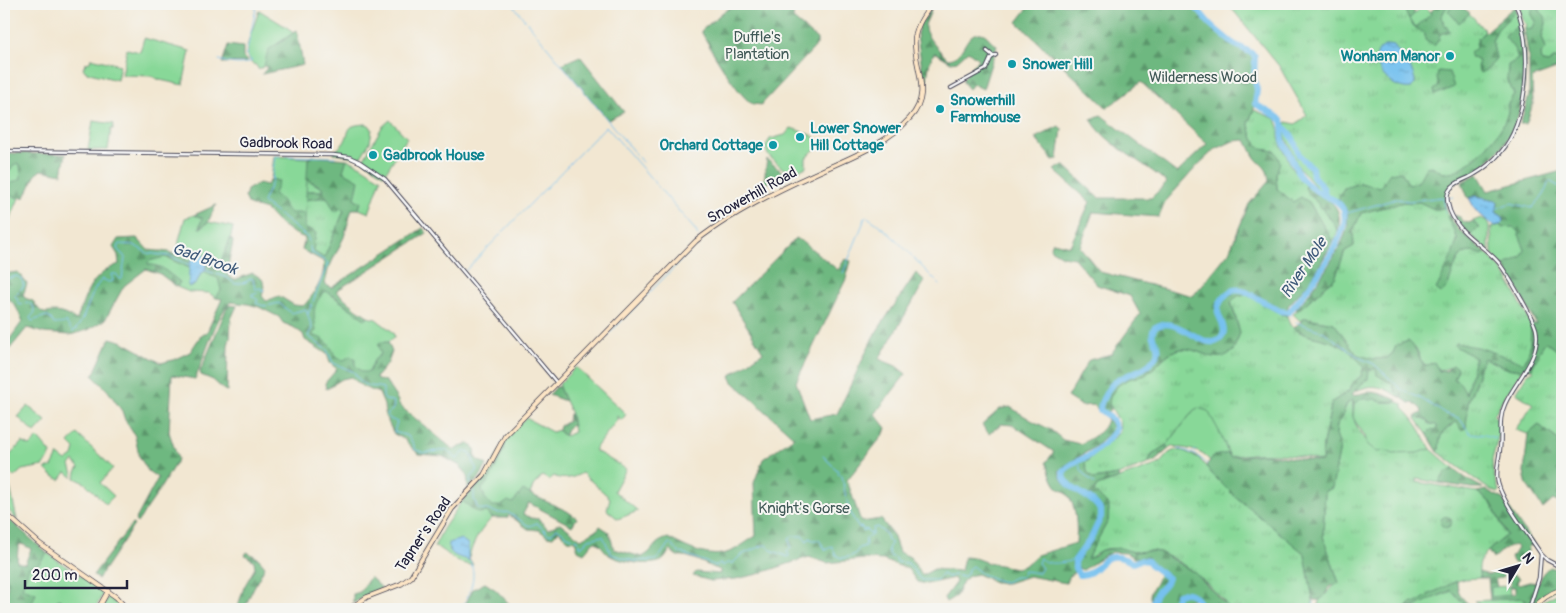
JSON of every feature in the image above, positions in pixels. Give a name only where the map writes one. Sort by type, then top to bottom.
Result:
[{"type":"street","name":"Snowerhill Road","points":[[557,382],[707,232],[787,187],[863,152],[901,127],[912,116],[919,102],[922,85],[915,36],[919,24],[933,4]]},
{"type":"street","points":[[1514,4],[1517,6],[1522,25],[1526,62],[1524,96],[1518,117],[1510,138],[1500,152],[1481,170],[1456,183],[1450,189],[1447,200],[1452,216],[1462,231],[1490,254],[1501,266],[1516,289],[1535,328],[1536,342],[1532,356],[1521,380],[1506,402],[1501,415],[1498,482],[1503,497],[1541,554],[1547,560],[1562,568]]},
{"type":"street","points":[[951,88],[986,69],[995,55],[987,51]]},
{"type":"street","name":"Gadbrook Road","points":[[4,151],[333,155],[349,157],[378,173],[393,187],[446,253],[557,382]]},
{"type":"street","name":"Tapner's Road","points":[[349,609],[367,597],[401,584],[411,576],[452,509],[484,476],[505,436],[557,382]]},
{"type":"street","points":[[4,512],[45,548],[108,591],[127,609]]},
{"type":"street","points":[[1528,609],[1539,578],[1541,554]]},
{"type":"street","points":[[1533,609],[1548,595],[1562,589]]},
{"type":"street","points":[[98,609],[108,591]]},
{"type":"green space","name":"Duffle's Plantation","points":[[736,4],[794,4],[793,19],[817,39],[817,45],[761,105],[753,104],[740,92],[701,31],[723,12]]},
{"type":"green space","name":"Wilderness Wood","points":[[1031,4],[1191,4],[1231,42],[1255,56],[1256,101],[1248,122],[1253,139],[1261,149],[1275,151],[1280,162],[1276,174],[1277,189],[1293,202],[1301,197],[1309,202],[1333,242],[1311,280],[1288,306],[1287,316],[1250,296],[1239,295],[1231,302],[1240,333],[1233,351],[1224,357],[1212,357],[1186,349],[1171,352],[1147,374],[1129,379],[1116,387],[1111,395],[1111,409],[1102,415],[1094,405],[1081,406],[1067,397],[1089,360],[1111,354],[1140,314],[1130,296],[1097,285],[1074,258],[1062,256],[1050,249],[1053,242],[1070,246],[1090,202],[1054,170],[1064,165],[1099,198],[1151,198],[1167,183],[1126,153],[1097,128],[1091,119],[1101,115],[1177,173],[1207,144],[1141,82],[1107,108],[1017,22]],"holes":[[[1246,140],[1254,156],[1266,169],[1269,181],[1249,204],[1229,252],[1193,296],[1100,272],[1080,247],[1093,212],[1159,217],[1165,202],[1214,150],[1233,141]]]},
{"type":"green space","points":[[1228,4],[1404,4],[1406,13],[1413,25],[1427,34],[1440,34],[1443,22],[1441,17],[1448,4],[1454,5],[1469,13],[1485,31],[1478,38],[1477,47],[1470,56],[1479,61],[1492,63],[1496,58],[1492,41],[1497,30],[1516,11],[1520,25],[1516,27],[1515,50],[1518,60],[1507,79],[1514,94],[1508,104],[1508,113],[1499,132],[1483,151],[1456,171],[1443,173],[1432,166],[1418,182],[1409,185],[1380,187],[1360,183],[1344,188],[1338,200],[1319,191],[1297,165],[1285,135],[1286,122],[1296,124],[1307,115],[1279,66]]},
{"type":"green space","points":[[1404,4],[1413,4],[1414,14],[1409,19],[1431,13],[1439,4],[1448,4],[1441,17],[1449,31],[1440,34],[1435,45],[1431,44],[1425,40],[1425,34],[1410,22],[1406,14]]},
{"type":"green space","points":[[1453,4],[1462,7],[1470,13],[1459,23],[1448,11]]},
{"type":"green space","points":[[1522,4],[1533,4],[1531,16],[1536,21],[1532,29],[1524,29],[1526,25],[1520,12]]},
{"type":"green space","points":[[1533,4],[1540,4],[1538,6],[1540,11],[1545,16],[1546,23],[1542,37],[1546,49],[1541,54],[1542,62],[1548,63],[1554,59],[1562,58],[1562,67],[1532,78],[1533,104],[1526,124],[1520,124],[1529,96],[1529,59],[1524,29],[1532,29],[1536,21],[1531,16]]},
{"type":"green space","points":[[1540,4],[1562,4],[1562,58],[1554,59],[1548,63],[1542,62],[1541,54],[1546,49],[1542,37],[1546,23],[1538,6]]},
{"type":"green space","points":[[1424,5],[1431,14],[1416,27],[1409,19]]},
{"type":"green space","points":[[1515,6],[1516,11],[1497,30],[1492,41],[1496,58],[1488,69],[1480,73],[1477,67],[1479,61],[1470,56],[1470,53],[1477,47],[1478,38]]},
{"type":"green space","points":[[931,9],[925,29],[933,43],[948,59],[958,55],[971,36],[975,34],[981,33],[987,36],[997,45],[983,89],[973,84],[969,89],[963,82],[963,79],[978,59],[968,51],[957,61],[951,62],[934,53],[930,61],[926,84],[924,82],[917,34],[920,24]]},
{"type":"green space","points":[[259,10],[293,33],[268,50],[264,66],[259,70],[246,55],[249,38]]},
{"type":"green space","points":[[1520,25],[1524,55],[1524,88],[1517,120],[1502,147],[1478,171],[1450,187],[1447,192],[1446,207],[1436,210],[1419,202],[1404,202],[1361,213],[1353,231],[1354,246],[1345,251],[1335,278],[1297,311],[1296,309],[1310,293],[1344,237],[1347,228],[1348,212],[1338,200],[1344,188],[1360,183],[1380,187],[1390,173],[1401,171],[1409,185],[1418,182],[1426,167],[1431,166],[1443,173],[1455,172],[1483,151],[1499,132],[1508,113],[1508,104],[1514,94],[1507,79],[1508,65],[1518,59],[1515,50],[1505,37]]},
{"type":"green space","points":[[297,30],[303,65],[262,74],[267,68],[263,65],[251,35],[273,46]]},
{"type":"green space","points":[[144,38],[190,51],[183,85],[151,76],[122,75],[127,49],[140,52]]},
{"type":"green space","points":[[228,45],[243,47],[243,57],[248,62],[222,63]]},
{"type":"green space","points":[[580,56],[624,112],[608,120],[562,64]]},
{"type":"green space","points":[[91,58],[120,65],[117,80],[86,72],[83,68],[86,63],[90,62]]},
{"type":"green space","points":[[1438,71],[1449,72],[1454,87],[1435,95],[1434,90],[1439,86]]},
{"type":"green space","points":[[1254,110],[1276,119],[1279,127],[1279,138],[1291,167],[1338,231],[1333,242],[1309,202],[1293,202],[1277,189],[1275,151],[1261,149],[1253,139],[1248,122]]},
{"type":"green space","points":[[390,120],[407,138],[384,175],[363,160],[382,127]]},
{"type":"green space","points":[[93,121],[114,124],[113,129],[111,129],[108,150],[88,150]]},
{"type":"green space","points":[[366,124],[372,129],[370,142],[361,157],[333,153],[343,144],[351,127]]},
{"type":"green space","points":[[1059,126],[1062,129],[1058,159],[1053,160],[1035,138]]},
{"type":"green space","points":[[791,128],[812,135],[820,144],[806,158],[806,167],[789,174],[768,155],[765,147],[770,139],[785,135]]},
{"type":"green space","points":[[4,153],[66,154],[62,174],[41,170],[36,174],[25,197],[19,198],[9,195],[6,188],[16,178],[20,165],[6,173],[4,170]]},
{"type":"green space","points":[[274,156],[308,158],[305,214],[290,213],[274,194],[279,181],[271,179]]},
{"type":"green space","points":[[312,156],[347,159],[343,171],[359,180],[355,199],[361,202],[359,209],[352,209],[344,237],[328,270],[325,284],[331,288],[423,228],[427,233],[336,291],[368,316],[366,320],[333,295],[313,336],[321,337],[344,360],[350,355],[369,372],[374,360],[381,354],[378,345],[380,342],[388,342],[392,352],[388,363],[376,377],[377,380],[386,381],[400,406],[454,450],[468,443],[475,449],[476,459],[487,465],[478,480],[468,488],[467,474],[460,466],[442,456],[419,454],[404,439],[394,434],[385,416],[384,405],[379,393],[363,387],[351,377],[342,379],[326,389],[325,383],[337,369],[330,363],[327,354],[305,340],[303,334],[283,323],[279,317],[259,307],[230,302],[223,311],[195,379],[172,375],[169,432],[178,459],[137,523],[135,521],[158,478],[148,471],[139,456],[135,436],[122,411],[108,391],[93,376],[110,338],[121,341],[161,363],[190,352],[200,337],[207,332],[222,299],[216,298],[221,290],[218,279],[205,271],[207,265],[211,263],[219,266],[231,238],[233,242],[227,270],[228,276],[234,280],[253,273],[262,279],[265,286],[262,296],[266,301],[279,296],[294,305],[303,306],[311,297],[321,279],[324,267],[323,261],[302,250],[305,238],[293,233],[276,221],[266,210],[249,205],[245,197],[247,190],[259,183],[267,185],[271,179],[279,181],[282,199],[300,213],[305,214],[305,229],[316,233],[313,251],[324,258],[344,211],[341,208],[335,212],[327,197],[305,200],[306,191],[324,191],[322,187],[306,179],[308,158]]},
{"type":"green space","points":[[347,159],[381,179],[369,213],[359,209],[361,202],[355,199],[359,180],[343,171]]},
{"type":"green space","points":[[767,159],[787,176],[766,183],[764,181]]},
{"type":"green space","points":[[17,163],[20,165],[21,179],[13,182],[6,188],[9,195],[19,198],[9,222],[4,219],[4,170],[6,173]]},
{"type":"green space","points":[[1562,171],[1562,329],[1558,331],[1562,335],[1562,354],[1546,342],[1531,369],[1524,367],[1522,370],[1506,368],[1484,358],[1479,367],[1478,376],[1468,401],[1466,428],[1461,430],[1457,421],[1447,429],[1441,436],[1438,452],[1427,434],[1437,427],[1436,425],[1429,424],[1428,420],[1419,419],[1416,416],[1422,413],[1421,409],[1413,402],[1409,403],[1402,398],[1402,394],[1395,391],[1392,383],[1377,375],[1376,368],[1369,370],[1368,379],[1352,394],[1355,396],[1371,392],[1397,400],[1396,402],[1385,402],[1375,399],[1353,417],[1354,405],[1352,399],[1346,405],[1342,418],[1337,424],[1336,434],[1340,447],[1332,488],[1325,491],[1323,536],[1339,583],[1330,587],[1322,598],[1313,600],[1305,554],[1231,493],[1206,466],[1213,456],[1228,453],[1230,457],[1264,454],[1322,462],[1323,444],[1332,402],[1349,391],[1353,383],[1361,376],[1364,367],[1354,355],[1341,346],[1308,335],[1294,328],[1305,318],[1334,323],[1358,355],[1374,359],[1387,358],[1393,353],[1396,346],[1408,341],[1425,366],[1434,362],[1439,371],[1446,371],[1453,365],[1458,369],[1454,379],[1460,383],[1466,394],[1475,358],[1455,346],[1456,343],[1481,348],[1524,363],[1530,349],[1531,324],[1536,324],[1518,289],[1503,266],[1521,257],[1525,250],[1518,232],[1502,228],[1500,225],[1504,220],[1496,212],[1498,203],[1496,200],[1476,196],[1468,198],[1462,182],[1478,174],[1488,191]]},
{"type":"green space","points":[[306,179],[322,188],[324,191],[306,191]]},
{"type":"green space","points":[[1306,185],[1336,207],[1339,221],[1338,231],[1333,222],[1305,188]]},
{"type":"green space","points":[[327,197],[344,211],[324,259],[314,252],[308,241],[305,227],[305,200]]},
{"type":"green space","points":[[1404,202],[1418,202],[1437,208],[1446,207],[1449,215],[1447,216],[1457,236],[1457,243],[1446,272],[1447,285],[1462,255],[1468,252],[1486,253],[1502,270],[1509,281],[1531,324],[1530,349],[1524,363],[1455,346],[1475,357],[1467,394],[1460,383],[1454,379],[1453,365],[1436,371],[1427,368],[1421,361],[1417,350],[1408,341],[1396,346],[1393,353],[1387,358],[1374,360],[1358,355],[1334,323],[1305,318],[1300,321],[1293,314],[1335,278],[1345,251],[1354,246],[1353,231],[1361,213]]},
{"type":"green space","points":[[216,205],[208,222],[199,228],[202,218],[194,215]]},
{"type":"green space","points":[[194,215],[202,218],[199,228],[208,222],[233,227],[219,266],[211,263],[207,265],[204,254],[196,254],[190,262],[178,255],[179,240],[185,218]]},
{"type":"green space","points":[[1449,215],[1458,229],[1486,253],[1482,255],[1472,252],[1464,254],[1459,258],[1450,281],[1441,293],[1436,289],[1457,242],[1455,232],[1447,216]]},
{"type":"green space","points":[[1454,215],[1460,217],[1464,222],[1469,223],[1473,221],[1479,228],[1470,235],[1459,224]]},
{"type":"green space","points":[[1481,218],[1487,221],[1489,225],[1489,251],[1470,235],[1479,228],[1473,221]]},
{"type":"green space","points":[[1500,225],[1502,228],[1513,227],[1518,232],[1525,250],[1521,257],[1503,266],[1492,254],[1491,228]]},
{"type":"green space","points":[[137,238],[148,250],[169,252],[190,262],[189,268],[165,257],[150,261],[148,264],[161,267],[180,282],[177,287],[160,274],[146,269],[124,286],[105,320],[88,330],[70,335],[44,333],[27,328],[4,356],[4,347],[22,322],[16,307],[4,296],[4,274],[18,272],[27,284],[23,295],[25,298],[33,301],[43,313],[61,313],[77,320],[83,301],[96,279],[110,268],[119,264],[118,255],[113,247],[118,239]]},
{"type":"green space","name":"Knight's Gorse","points":[[796,238],[838,270],[845,259],[851,261],[846,279],[796,382],[810,419],[837,414],[873,337],[916,273],[925,281],[879,359],[896,366],[906,374],[875,414],[886,428],[884,434],[847,480],[861,522],[881,519],[893,535],[899,552],[910,557],[921,574],[934,569],[961,571],[964,557],[972,557],[988,563],[1016,568],[1024,566],[1037,555],[1076,543],[1073,504],[1067,494],[1055,484],[1046,462],[1054,452],[1013,425],[1001,424],[989,434],[982,425],[1000,409],[1010,407],[1051,430],[1063,440],[1080,444],[1100,431],[1107,419],[1112,425],[1111,433],[1059,471],[1061,479],[1066,485],[1091,502],[1097,508],[1100,515],[1086,542],[1074,557],[1072,564],[1075,572],[1071,574],[1066,583],[1029,576],[1007,583],[997,583],[977,574],[969,576],[963,581],[956,596],[946,602],[944,598],[956,582],[954,578],[927,584],[917,582],[908,569],[883,560],[864,559],[827,563],[809,557],[758,574],[736,579],[711,581],[693,576],[696,572],[720,574],[720,570],[693,558],[677,556],[670,550],[660,562],[653,563],[636,563],[613,557],[594,541],[584,553],[578,550],[575,541],[568,540],[559,531],[553,537],[547,536],[539,530],[528,529],[509,515],[507,518],[492,518],[487,512],[478,513],[462,501],[486,476],[504,442],[507,443],[490,478],[526,485],[543,475],[533,486],[530,494],[567,511],[577,518],[572,526],[529,503],[523,514],[539,519],[548,529],[560,523],[581,539],[600,526],[609,532],[614,549],[642,557],[650,552],[656,544],[668,538],[698,551],[722,554],[732,551],[756,536],[754,483],[763,459],[794,437],[733,382],[730,376],[763,352],[732,302]]},
{"type":"green space","points":[[165,257],[189,268],[188,285],[196,284],[200,275],[205,271],[209,275],[218,278],[221,290],[216,298],[209,293],[189,292],[177,287],[180,282],[161,267],[148,264],[149,261]]},
{"type":"green space","points":[[326,291],[366,320],[367,317],[376,319],[392,331],[395,337],[388,342],[380,342],[378,344],[381,354],[374,360],[369,372],[362,372],[355,365],[355,359],[350,356],[344,360],[335,357],[332,348],[327,342],[312,335],[316,331],[314,314],[316,305]]},
{"type":"green space","points":[[1246,294],[1280,314],[1287,316],[1290,325],[1301,333],[1342,346],[1364,366],[1361,376],[1353,383],[1349,391],[1332,402],[1323,444],[1322,462],[1276,454],[1252,454],[1230,457],[1215,426],[1194,410],[1167,445],[1152,455],[1148,464],[1118,475],[1094,479],[1088,474],[1084,464],[1115,437],[1120,430],[1119,421],[1108,402],[1117,387],[1127,379],[1143,376],[1170,353],[1180,349],[1187,349],[1207,355],[1240,333],[1231,301],[1239,295]]},
{"type":"green space","points":[[228,305],[237,306],[231,319],[228,345],[227,391],[213,380],[201,375],[200,372]]},
{"type":"green space","points":[[1546,341],[1562,354],[1562,443],[1539,425],[1528,434],[1515,430],[1533,404],[1516,393],[1528,373],[1534,371],[1531,369]]},
{"type":"green space","points":[[1484,358],[1506,368],[1522,370],[1494,415],[1498,420],[1498,438],[1492,460],[1498,493],[1487,488],[1438,452],[1441,436],[1447,429],[1458,421],[1466,428],[1468,402],[1478,376],[1479,367]]},
{"type":"green space","points":[[576,367],[626,414],[622,420],[617,416],[617,420],[594,450],[626,469],[614,491],[638,511],[618,519],[607,510],[610,498],[582,473],[568,478],[554,476],[549,480],[542,476],[533,486],[530,494],[523,490],[513,503],[508,501],[501,506],[492,506],[485,498],[482,489],[490,479],[504,450],[507,437],[526,418],[552,432],[559,430],[561,434],[566,436],[574,432],[571,414],[559,387],[560,383]]},
{"type":"green space","points":[[1376,367],[1382,378],[1392,383],[1395,391],[1402,394],[1402,398],[1380,387],[1363,388],[1356,391],[1369,370]]},
{"type":"green space","points":[[556,387],[559,387],[565,401],[549,395]]},
{"type":"green space","points":[[1362,398],[1403,404],[1403,408],[1422,432],[1431,449],[1417,453],[1393,454],[1387,451],[1377,452],[1367,444],[1365,436],[1353,417],[1354,405]]},
{"type":"green space","points":[[1352,399],[1355,422],[1367,444],[1384,451],[1401,454],[1431,449],[1454,469],[1445,473],[1439,483],[1417,479],[1417,482],[1477,492],[1482,494],[1491,503],[1507,536],[1482,558],[1479,570],[1480,578],[1464,579],[1452,583],[1416,604],[1403,609],[1318,609],[1319,600],[1339,583],[1323,537],[1325,491],[1332,488],[1340,447],[1336,434],[1337,424],[1342,418],[1346,406]]},
{"type":"green space","points":[[28,406],[46,421],[35,433],[18,417]]},
{"type":"green space","points":[[1198,408],[1208,411],[1228,453],[1213,456],[1210,461],[1202,454],[1193,450],[1172,446],[1167,449],[1167,445],[1194,410]]},
{"type":"green space","points":[[569,414],[571,414],[573,427],[572,425],[567,429],[565,435],[561,434],[560,426],[568,421]]},
{"type":"green space","points":[[1416,416],[1419,419],[1428,420],[1429,424],[1436,425],[1437,427],[1427,434]]},
{"type":"green space","points":[[1184,423],[1181,448],[1172,446],[1154,462],[1148,464],[1152,455],[1167,445]]},
{"type":"green space","points":[[1539,425],[1562,443],[1562,504],[1553,500],[1543,509],[1527,485],[1524,473],[1528,434]]},
{"type":"green space","points":[[77,434],[113,468],[100,483],[114,496],[106,504],[85,483],[75,478],[79,468],[74,461],[70,465],[72,477],[66,472],[60,480],[45,469],[52,467],[58,455],[66,461],[73,456],[75,449],[69,443]]},
{"type":"green space","points":[[38,438],[51,454],[44,466],[22,470],[14,477],[4,468],[4,462],[22,442],[30,446]]},
{"type":"green space","points":[[1105,445],[1085,463],[1088,474],[1094,479],[1118,475],[1119,478],[1097,486],[1094,491],[1109,506],[1108,521],[1087,559],[1095,556],[1101,550],[1120,548],[1134,552],[1160,552],[1195,573],[1230,609],[1205,609],[1198,598],[1188,600],[1178,609],[1157,609],[1152,603],[1150,594],[1156,584],[1159,573],[1148,564],[1148,557],[1134,558],[1126,553],[1112,552],[1083,570],[1078,568],[1077,560],[1087,548],[1103,515],[1101,508],[1096,502],[1072,485],[1064,473],[1067,468],[1089,457]]},
{"type":"green space","points":[[1175,450],[1184,451],[1199,458],[1213,475],[1305,554],[1313,609],[1230,609],[1199,577],[1181,563],[1158,552],[1135,552],[1109,548],[1098,552],[1088,560],[1086,559],[1108,521],[1109,506],[1094,492],[1097,486],[1159,464],[1169,453]]},
{"type":"green space","points":[[1454,469],[1483,488],[1439,483],[1445,473]]},
{"type":"green space","points":[[10,487],[17,520],[4,505],[4,495]]},
{"type":"green space","points":[[1486,490],[1502,498],[1534,545],[1529,546],[1528,558],[1524,564],[1514,563],[1511,558],[1517,548],[1515,545],[1504,549],[1493,559],[1488,551],[1507,535],[1491,503],[1477,492]]},
{"type":"green space","points":[[462,501],[478,513],[487,512],[492,518],[472,547],[469,558],[473,565],[459,562],[444,551],[434,547],[443,529]]},
{"type":"green space","points":[[4,515],[47,553],[39,565],[29,567],[23,588],[36,593],[38,604],[43,607],[59,599],[64,603],[64,608],[66,609],[4,609],[4,591],[6,593],[8,585],[4,582]],"holes":[[[20,544],[31,549],[25,564],[17,562],[18,548]]]},
{"type":"green space","points":[[1446,516],[1452,522],[1446,528],[1440,522]]},
{"type":"green space","points":[[132,524],[134,525],[98,579],[93,575]]},
{"type":"green space","points":[[247,552],[258,558],[265,566],[245,609],[237,609],[244,587],[255,568],[254,561],[245,555]]},
{"type":"green space","points":[[47,553],[102,591],[103,594],[95,609],[66,609],[64,608],[64,603],[59,599],[52,608],[32,603],[36,593],[22,588],[29,567],[39,564]]},
{"type":"green space","points":[[1549,567],[1562,571],[1562,585],[1545,595],[1530,609],[1516,609],[1520,608],[1525,601],[1522,598],[1490,600],[1488,578],[1480,578],[1479,572],[1489,575],[1501,571],[1504,575],[1502,578],[1495,579],[1497,587],[1491,587],[1492,597],[1515,594],[1515,587],[1510,587],[1510,578],[1506,579],[1506,576],[1511,574],[1519,578],[1517,583],[1519,585],[1529,582],[1539,583],[1543,573]]},
{"type":"green space","points":[[370,577],[382,588],[353,603],[353,594],[360,592]]},
{"type":"green space","points":[[1457,581],[1458,590],[1462,597],[1475,609],[1465,604],[1452,591],[1415,607],[1403,609],[1412,602],[1417,603],[1430,594]]},
{"type":"green space","points":[[485,583],[496,590],[514,609],[463,609],[473,589]]},
{"type":"green space","points":[[1509,586],[1510,595],[1491,597],[1491,587]]},
{"type":"green space","points":[[1452,591],[1464,604],[1472,609],[1412,609],[1431,599]]},
{"type":"green space","points":[[1562,591],[1562,602],[1545,609],[1536,609],[1543,601]]},
{"type":"green space","points":[[110,597],[123,609],[101,609],[107,598]]},
{"type":"green space","points":[[1522,598],[1525,601],[1520,608],[1515,609],[1476,609],[1479,604],[1474,601]]},
{"type":"water","points":[[1387,45],[1394,46],[1411,70],[1415,84],[1411,88],[1403,88],[1394,84],[1381,72],[1377,64],[1377,56],[1380,50]]},
{"type":"water","points":[[1476,196],[1496,200],[1498,203],[1496,212],[1503,217],[1504,221],[1500,225],[1494,226],[1476,211],[1469,198]]},
{"type":"water","points":[[200,253],[206,260],[205,271],[200,275],[196,284],[189,287],[189,271],[192,258]]},
{"type":"water","points":[[461,539],[468,544],[468,558],[470,561],[450,551],[449,543]]},
{"type":"waterway","points":[[219,60],[236,64],[252,61],[246,55],[257,4]]},
{"type":"waterway","points":[[512,4],[642,162]]},
{"type":"waterway","points":[[994,4],[998,7]]},
{"type":"waterway","name":"River Mole","points":[[1191,4],[1231,42],[1255,56],[1254,78],[1257,90],[1255,104],[1282,121],[1293,138],[1299,155],[1312,168],[1313,176],[1324,189],[1325,195]]},
{"type":"waterway","name":"River Mole","points":[[1160,609],[1153,602],[1154,598],[1168,578],[1148,561],[1140,560],[1133,563],[1122,558],[1113,557],[1102,562],[1087,574],[1079,575],[1075,568],[1075,560],[1091,538],[1101,517],[1101,512],[1092,501],[1069,484],[1063,472],[1077,461],[1094,452],[1114,432],[1116,428],[1112,419],[1100,410],[1101,402],[1116,381],[1143,369],[1154,359],[1158,349],[1153,337],[1154,328],[1162,324],[1171,325],[1205,341],[1213,342],[1219,340],[1224,333],[1218,308],[1228,293],[1233,290],[1243,290],[1280,311],[1289,312],[1316,278],[1335,247],[1341,232],[1344,219],[1343,209],[1334,200],[1315,190],[1305,182],[1295,168],[1284,142],[1282,135],[1283,125]]},
{"type":"waterway","points":[[537,197],[606,126],[696,231],[698,236]]},
{"type":"waterway","points":[[280,156],[275,156],[272,182],[263,202],[308,238],[311,252],[328,263],[308,314]]},
{"type":"waterway","points":[[286,156],[335,157]]},
{"type":"waterway","points":[[1496,209],[1510,203],[1532,208],[1544,195],[1549,181],[1562,188]]},
{"type":"waterway","points":[[1344,214],[1396,199],[1409,201],[1443,197],[1446,212]]},
{"type":"waterway","points":[[1448,198],[1453,197]]},
{"type":"waterway","points":[[465,271],[536,198]]},
{"type":"waterway","points":[[843,273],[866,216],[896,240],[940,285]]},
{"type":"waterway","points":[[601,342],[701,240]]},
{"type":"waterway","name":"Gad Brook","points":[[4,279],[17,276],[22,280],[24,286],[15,295],[20,305],[28,302],[33,306],[35,312],[30,318],[32,321],[46,316],[54,324],[66,323],[73,332],[78,327],[97,285],[102,279],[109,282],[113,281],[111,274],[116,274],[122,279],[125,258],[117,249],[120,244],[134,245],[147,253],[169,256],[190,265]]},
{"type":"waterway","name":"Gad Brook","points":[[205,270],[228,278],[235,284],[253,279],[255,289],[261,288],[264,290],[252,294],[258,300],[256,303],[259,305],[268,306],[279,303],[291,313],[306,309],[312,328],[308,336],[327,350],[333,363],[354,372],[364,384],[383,388],[385,400],[394,403],[393,409],[387,415],[390,419],[397,422],[394,432],[408,436],[414,445],[414,449],[424,453],[446,450],[457,459],[465,451],[470,452],[477,471],[470,479],[471,484]]},
{"type":"waterway","name":"River Mole","points":[[1289,312],[1291,317]]},
{"type":"waterway","points":[[1296,322],[1324,332],[1360,358],[1374,364],[1402,390],[1420,398],[1446,414],[1459,418],[1470,433],[1495,438]]},
{"type":"waterway","points":[[1178,449],[1194,454],[1207,464]]},
{"type":"waterway","points":[[823,456],[838,471],[838,474],[842,476],[849,509],[858,527],[863,528],[863,531],[866,529],[871,534]]},
{"type":"waterway","points":[[1079,460],[1084,474],[1095,484]]},
{"type":"waterway","name":"Gad Brook","points":[[474,491],[474,499],[478,509],[500,513],[507,512],[529,526],[537,523],[548,534],[551,534],[557,528],[577,540],[581,547],[589,539],[603,536],[611,554],[634,561],[657,560],[669,543],[679,552],[716,566],[733,563],[743,554],[765,545],[771,550],[788,557],[787,552],[791,547],[789,540],[792,536],[803,536],[807,541],[810,538],[812,540],[819,540],[826,550],[832,546],[836,555],[844,558],[852,556],[859,548],[865,546],[866,538],[872,535],[873,528],[877,527],[886,534],[887,540],[891,543],[888,549],[890,556],[895,558],[897,562],[908,563],[921,580],[937,580],[942,574],[948,577],[954,575],[963,577],[972,566],[982,574],[1005,582],[1015,577],[1022,577],[1024,571],[1039,573],[1042,568],[1038,563],[1040,558],[1043,561],[1052,563],[1075,560]]},
{"type":"waterway","points":[[461,609],[473,580],[470,561]]},
{"type":"waterway","name":"River Mole","points":[[1173,609],[1178,594],[1183,593],[1194,596],[1203,609]]},
{"type":"waterway","points":[[1313,609],[1314,602]]},
{"type":"waterway","points":[[30,609],[34,606],[39,609]]},
{"type":"place","name":"Wonham Manor","points":[[1450,56]]},
{"type":"place","name":"Snower Hill","points":[[1012,64]]},
{"type":"place","name":"Snowerhill Farmhouse","points":[[940,109]]},
{"type":"place","name":"Lower Snower Hill Cottage","points":[[800,137]]},
{"type":"place","name":"Orchard Cottage","points":[[773,145]]},
{"type":"place","name":"Gadbrook House","points":[[373,155]]}]
